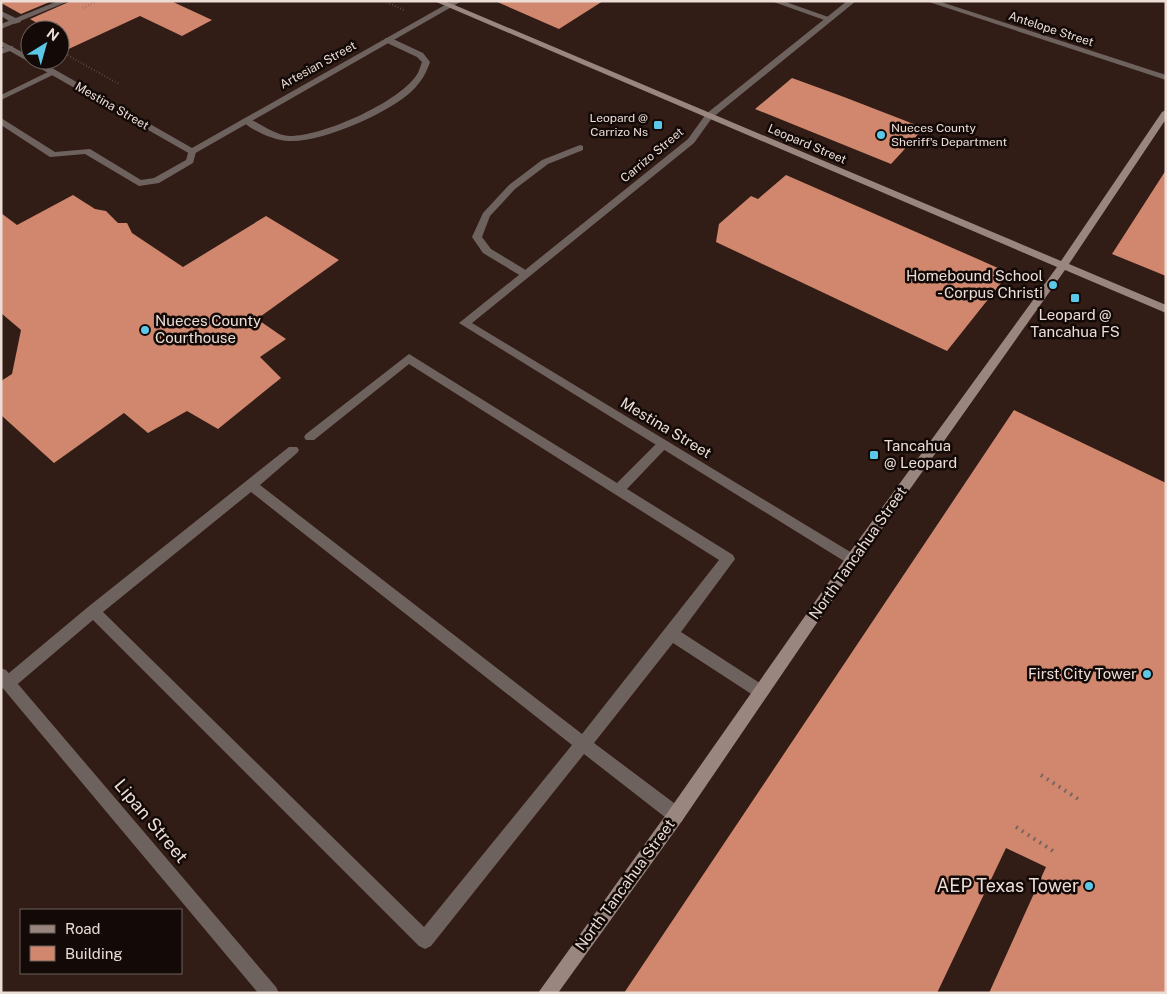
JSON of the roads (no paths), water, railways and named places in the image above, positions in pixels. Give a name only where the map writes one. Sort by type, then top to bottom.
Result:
[{"type":"main road","name":"Leopard Street","points":[[438,1],[1166,309]]},
{"type":"main road","name":"North Tancahua Street","points":[[547,993],[676,815],[852,560],[1063,266],[1166,112]]},
{"type":"street","points":[[1,27],[18,22],[65,1]]},
{"type":"street","name":"Artesian Street","points":[[1,122],[53,155],[87,151],[139,183],[156,181],[190,161],[192,152],[245,120],[458,1]]},
{"type":"street","points":[[775,1],[830,19]]},
{"type":"street","name":"Carrizo Street","points":[[464,323],[691,141],[709,116],[852,1]]},
{"type":"street","name":"Antelope Street","points":[[930,1],[1166,78]]},
{"type":"street","points":[[1,13],[18,22]]},
{"type":"street","points":[[245,120],[289,139],[317,134],[342,126],[384,106],[414,86],[425,70],[426,62],[420,54],[388,40]]},
{"type":"street","name":"Mestina Street","points":[[1,43],[20,54]]},
{"type":"street","points":[[1,52],[10,48]]},
{"type":"street","name":"Mestina Street","points":[[51,70],[192,152]]},
{"type":"street","points":[[1,98],[55,72]]},
{"type":"street","points":[[525,274],[487,251],[476,237],[486,215],[512,187],[545,162],[580,148]]},
{"type":"street","name":"Mestina Street","points":[[464,323],[852,560]]},
{"type":"street","points":[[93,611],[425,940],[671,634],[728,559],[409,358],[310,437]]},
{"type":"street","points":[[618,490],[663,444]]},
{"type":"street","points":[[3,682],[252,485],[293,450]]},
{"type":"street","points":[[252,485],[676,815]]},
{"type":"street","points":[[671,634],[761,692]]},
{"type":"street","name":"Lipan Street","points":[[3,682],[270,993]]},
{"type":"place","name":"Leopard @ Carrizo Ns","points":[[658,125]]},
{"type":"place","name":"Nueces County Sheriff's Department","points":[[881,135]]},
{"type":"place","name":"Homebound School - Corpus Christi","points":[[1053,285]]},
{"type":"place","name":"Leopard @ Tancahua FS","points":[[1075,298]]},
{"type":"place","name":"Nueces County Courthouse","points":[[145,330]]},
{"type":"place","name":"Tancahua @ Leopard","points":[[874,455]]},
{"type":"place","name":"First City Tower","points":[[1147,674]]},
{"type":"place","name":"AEP Texas Tower","points":[[1089,886]]}]
